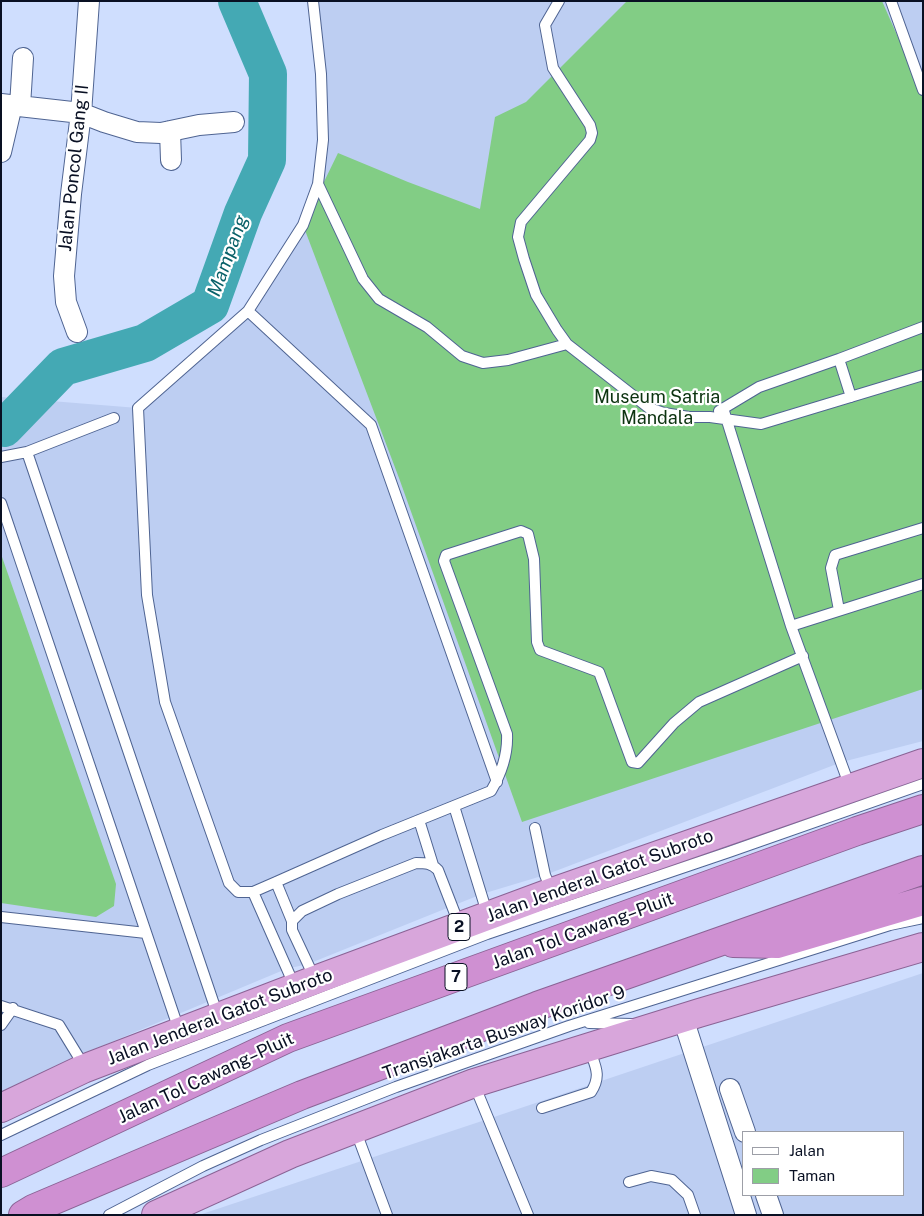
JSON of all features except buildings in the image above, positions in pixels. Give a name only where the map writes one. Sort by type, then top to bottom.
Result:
[{"type":"highway","name":"Jalan Jenderal Gatot Subroto","points":[[4,1102],[83,1069],[218,1017],[552,892],[923,763]]},
{"type":"highway","name":"Jalan Tol Cawang–Pluit","points":[[1,1173],[288,1038],[856,831],[923,809]]},
{"type":"highway","points":[[23,1215],[33,1209],[302,1095],[536,1006],[923,870]]},
{"type":"highway","points":[[716,942],[776,944],[923,901]]},
{"type":"highway","points":[[156,1215],[290,1154],[474,1083],[683,1018],[923,947]]},
{"type":"street","name":"Jalan Poncol Gang II","points":[[77,332],[66,302],[64,276],[71,194],[81,113],[89,1]]},
{"type":"street","points":[[1,152],[22,58]]},
{"type":"street","points":[[11,105],[81,113],[138,132],[161,133],[199,125],[234,122]]},
{"type":"street","points":[[170,131],[171,160]]},
{"type":"street","points":[[683,1018],[740,1186]]},
{"type":"street","points":[[730,1089],[745,1131]]},
{"type":"street","points":[[742,1196],[746,1215]]},
{"type":"street","points":[[766,1196],[773,1215]]},
{"type":"lane","points":[[313,1],[321,74],[322,140],[318,184],[303,225],[248,311],[138,408],[146,595],[165,702],[229,883],[238,892],[252,892],[491,791],[497,782],[508,748],[507,734],[444,561],[446,555],[521,531],[528,534],[534,559],[537,642],[540,650],[599,672],[632,762],[635,764],[674,723],[699,702],[803,656]]},
{"type":"lane","points":[[559,1],[545,25],[553,68],[590,125],[592,133],[590,140],[521,222],[518,238],[536,295],[567,344],[649,408],[664,413],[690,417],[710,417],[761,424],[923,375]]},
{"type":"lane","points":[[891,1],[923,90]]},
{"type":"lane","points":[[318,184],[363,279],[379,299],[427,327],[462,356],[483,364],[508,360],[567,344]]},
{"type":"lane","points":[[248,311],[371,425],[497,782]]},
{"type":"lane","points":[[710,417],[759,387],[923,327]]},
{"type":"lane","points":[[839,359],[851,397]]},
{"type":"lane","points":[[723,408],[791,626],[851,788]]},
{"type":"lane","points":[[1,457],[27,452],[114,418]]},
{"type":"lane","points":[[27,452],[218,1017]]},
{"type":"lane","points":[[1,503],[180,1032]]},
{"type":"lane","points":[[838,610],[831,568],[835,556],[923,528]]},
{"type":"lane","points":[[791,626],[923,584]]},
{"type":"lane","points":[[1,1135],[148,1066],[487,934],[923,784]]},
{"type":"lane","points":[[454,806],[488,916]]},
{"type":"lane","points":[[419,820],[433,865]]},
{"type":"lane","points":[[535,828],[545,875],[552,892]]},
{"type":"lane","points":[[292,922],[302,911],[355,887],[416,863],[426,862],[438,870],[460,926]]},
{"type":"lane","points":[[276,882],[292,922],[292,930],[305,984]]},
{"type":"lane","points":[[252,892],[305,984]]},
{"type":"lane","points":[[1,917],[146,933]]},
{"type":"lane","name":"Transjakarta Busway Koridor 9","points":[[109,1215],[203,1166],[261,1140],[396,1088],[569,1026],[890,925],[923,918]]},
{"type":"lane","points":[[1,1006],[13,1008],[59,1026],[78,1056],[83,1069]]},
{"type":"lane","points":[[1,1025],[13,1008]]},
{"type":"lane","points":[[569,1026],[591,1023],[634,1024],[683,1018]]},
{"type":"lane","points":[[542,1108],[591,1092],[597,1082],[596,1070],[589,1048]]},
{"type":"lane","points":[[474,1083],[528,1215]]},
{"type":"lane","points":[[355,1129],[387,1215]]},
{"type":"lane","points":[[629,1182],[651,1176],[672,1180],[688,1195],[695,1215]]},
{"type":"shaded area","points":[[315,1],[923,1],[923,741],[842,762],[545,875],[482,894],[308,964],[286,969],[78,1056],[1,1093],[1,397],[138,408],[249,309],[303,225],[318,184],[323,140]]},
{"type":"shaded area","points":[[923,973],[923,1215],[199,1215],[488,1119]]},
{"type":"green space","name":"Museum Satria Mandala","points":[[627,1],[882,1],[923,94],[923,689],[522,822],[399,478],[303,225],[338,153],[480,209],[495,117],[526,102]]},
{"type":"green space","points":[[1,554],[116,884],[114,906],[96,917],[1,903]]},
{"type":"waterway","name":"Mampang","points":[[1,427],[4,428],[63,367],[145,343],[210,305],[243,213],[267,160],[268,74],[237,1]]}]
